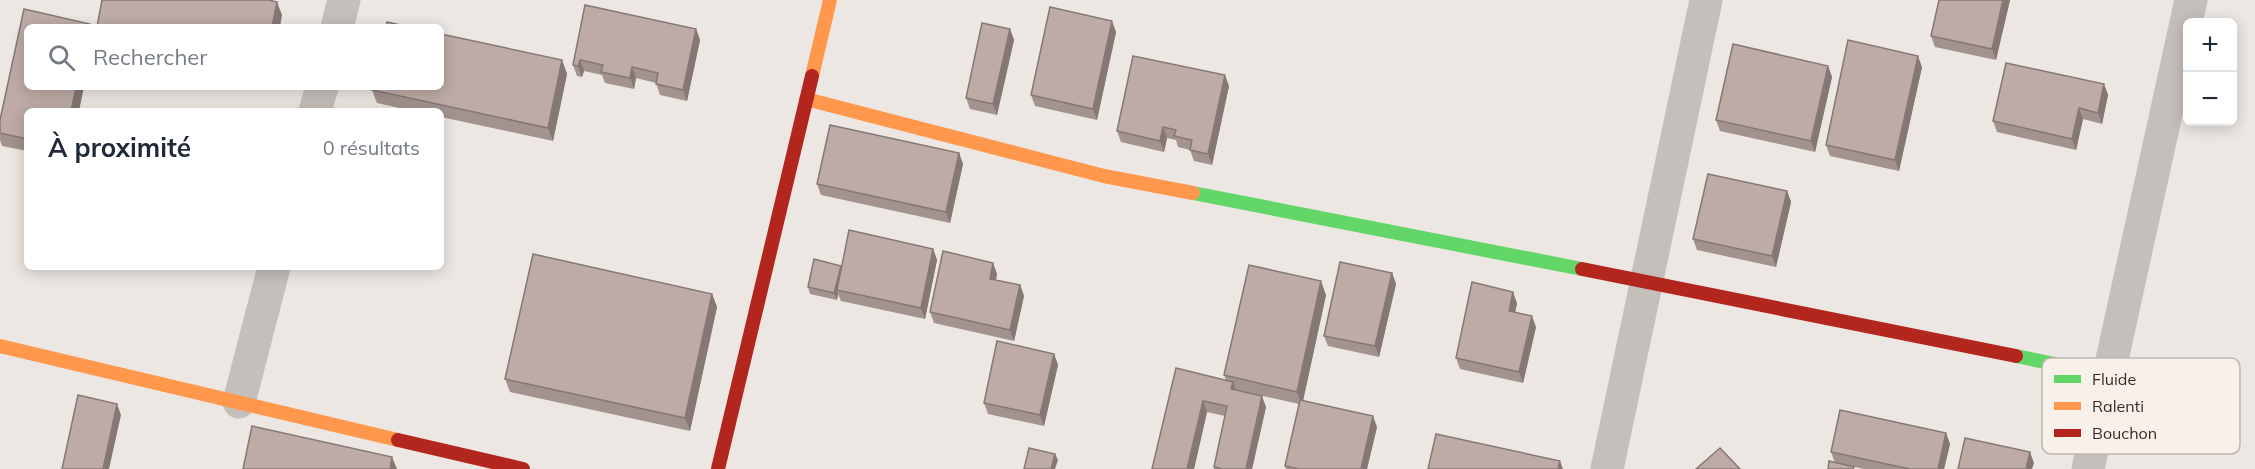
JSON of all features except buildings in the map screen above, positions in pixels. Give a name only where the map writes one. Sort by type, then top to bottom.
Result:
[{"type":"street","points":[[338,24],[344,0]]},
{"type":"street","points":[[718,469],[830,0]]},
{"type":"street","points":[[1606,469],[1706,0]]},
{"type":"street","points":[[2112,358],[2191,0]]},
{"type":"street","points":[[316,108],[321,90]]},
{"type":"street","points":[[806,99],[1104,176],[1646,281],[2042,362]]},
{"type":"street","points":[[239,402],[273,270]]},
{"type":"street","points":[[0,346],[523,469]]},
{"type":"street","points":[[2088,469],[2091,454]]},
{"type":"traffic: fast","points":[[1193,193],[1582,269]]},
{"type":"traffic: fast","points":[[2016,356],[2042,361]]},
{"type":"traffic: slow","points":[[812,76],[830,0]]},
{"type":"traffic: slow","points":[[806,99],[1104,176],[1193,193]]},
{"type":"traffic: slow","points":[[0,346],[398,440]]},
{"type":"traffic: jam","points":[[718,469],[812,76]]},
{"type":"traffic: jam","points":[[1582,269],[2016,356]]},
{"type":"traffic: jam","points":[[398,440],[523,469]]}]
